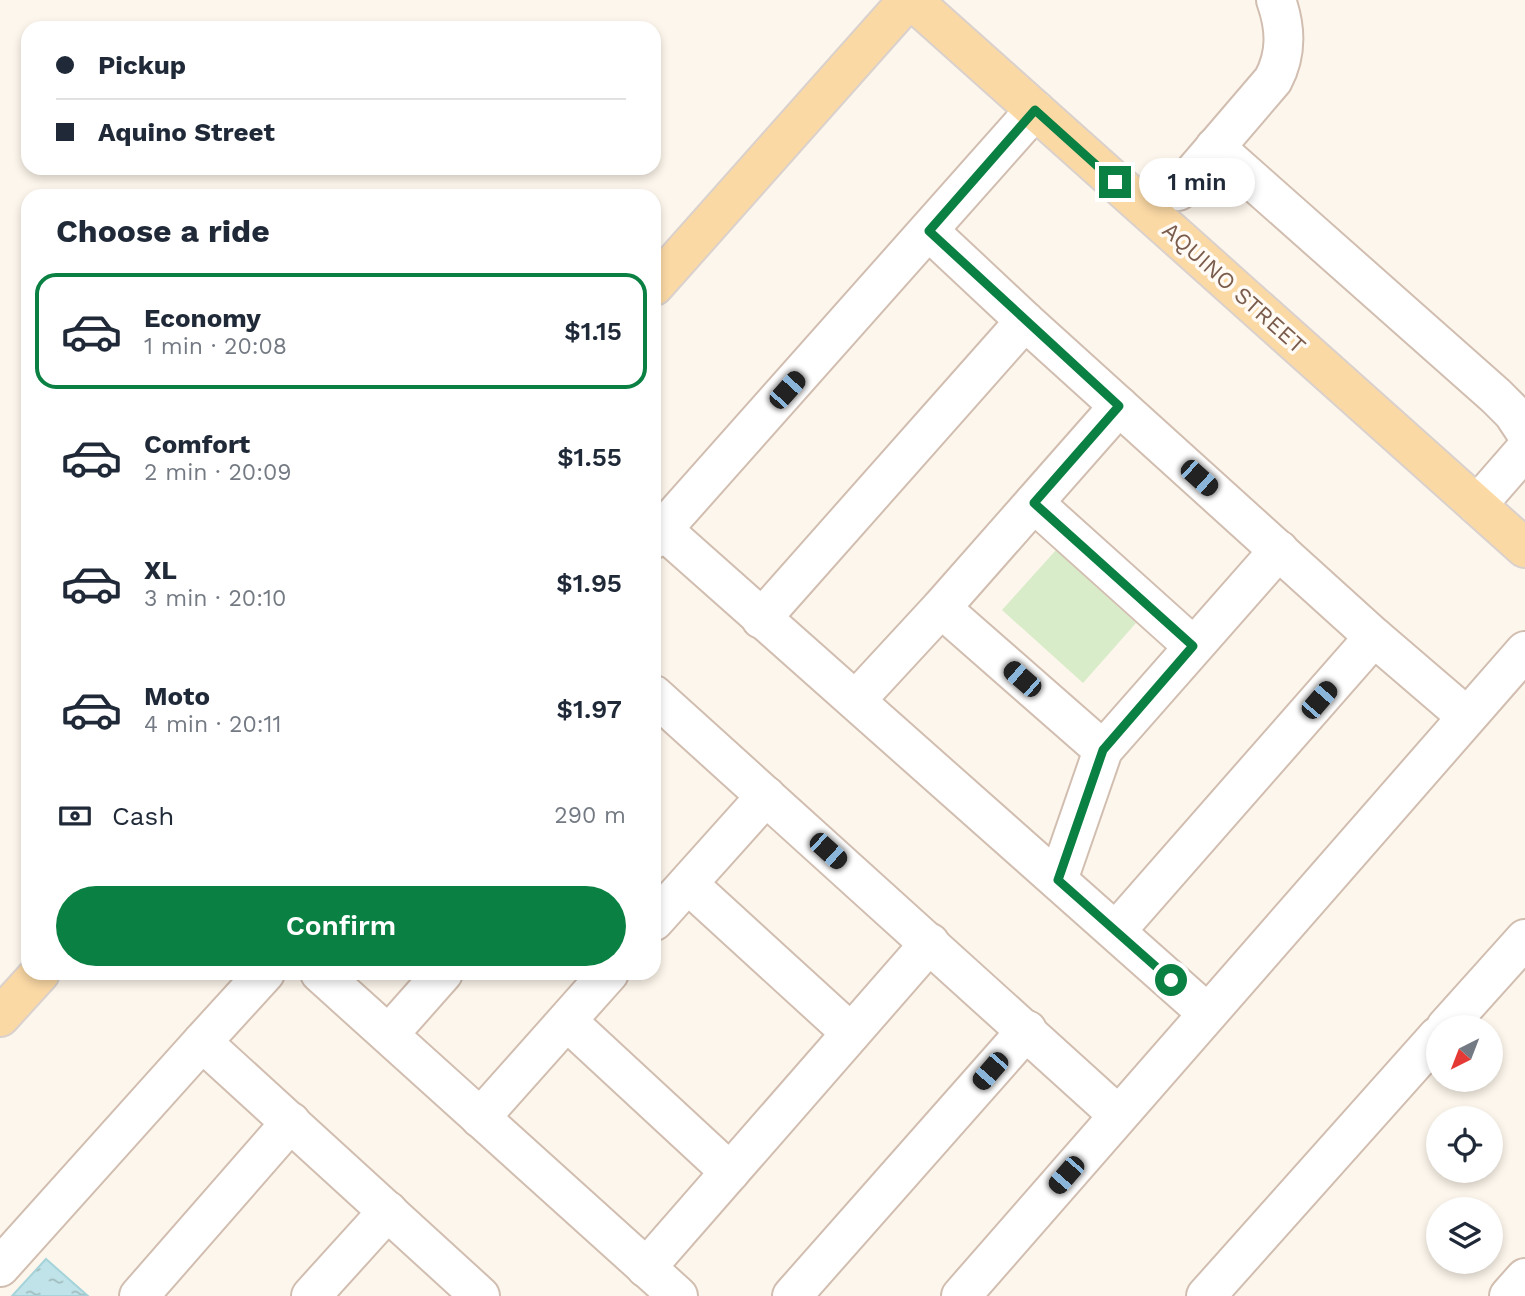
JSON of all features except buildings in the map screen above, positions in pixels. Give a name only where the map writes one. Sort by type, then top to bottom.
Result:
[{"type":"main road","name":"AQUINO STREET","points":[[910,0],[1525,548]]},
{"type":"main road","points":[[661,278],[910,0]]},
{"type":"main road","points":[[0,1017],[34,980]]},
{"type":"street","points":[[1178,191],[1273,80],[1279,69],[1284,32],[1276,0]]},
{"type":"street","points":[[661,533],[1035,110]]},
{"type":"street","points":[[1215,147],[1496,396],[1513,413],[1525,431]]},
{"type":"street","points":[[929,231],[1374,637],[1466,716]]},
{"type":"street","points":[[761,619],[1025,321]]},
{"type":"street","points":[[856,700],[1119,406]]},
{"type":"street","points":[[1477,505],[1525,450]]},
{"type":"street","points":[[1034,503],[1193,646]]},
{"type":"street","points":[[661,537],[856,700],[1207,1013]]},
{"type":"street","points":[[1058,880],[1103,750],[1279,550]]},
{"type":"street","points":[[941,608],[1103,750]]},
{"type":"street","points":[[1116,931],[1374,637]]},
{"type":"street","points":[[961,1296],[1525,651]]},
{"type":"street","points":[[661,713],[766,796],[1118,1115]]},
{"type":"street","points":[[661,914],[766,796]]},
{"type":"street","points":[[688,884],[852,1033]]},
{"type":"street","points":[[1457,1015],[1525,939]]},
{"type":"street","points":[[646,1268],[930,943]]},
{"type":"street","points":[[0,1267],[259,980]]},
{"type":"street","points":[[328,980],[678,1296]]},
{"type":"street","points":[[389,1034],[437,980]]},
{"type":"street","points":[[480,1118],[603,980]]},
{"type":"street","points":[[567,1021],[730,1171]]},
{"type":"street","points":[[792,1296],[1027,1030]]},
{"type":"street","points":[[202,1042],[480,1296]]},
{"type":"street","points":[[1206,1296],[1426,1049]]},
{"type":"street","points":[[139,1296],[291,1122]]},
{"type":"street","points":[[311,1296],[388,1211]]},
{"type":"street","points":[[1509,1296],[1525,1278]]},
{"type":"green space","points":[[1056,550],[1136,623],[1083,683],[1002,610]]},
{"type":"water","points":[[46,1259],[88,1296],[12,1296]]},
{"type":"route","points":[[1115,182],[1035,110],[929,231],[1119,406],[1034,503],[1193,646],[1103,750],[1058,880],[1171,980]]}]
